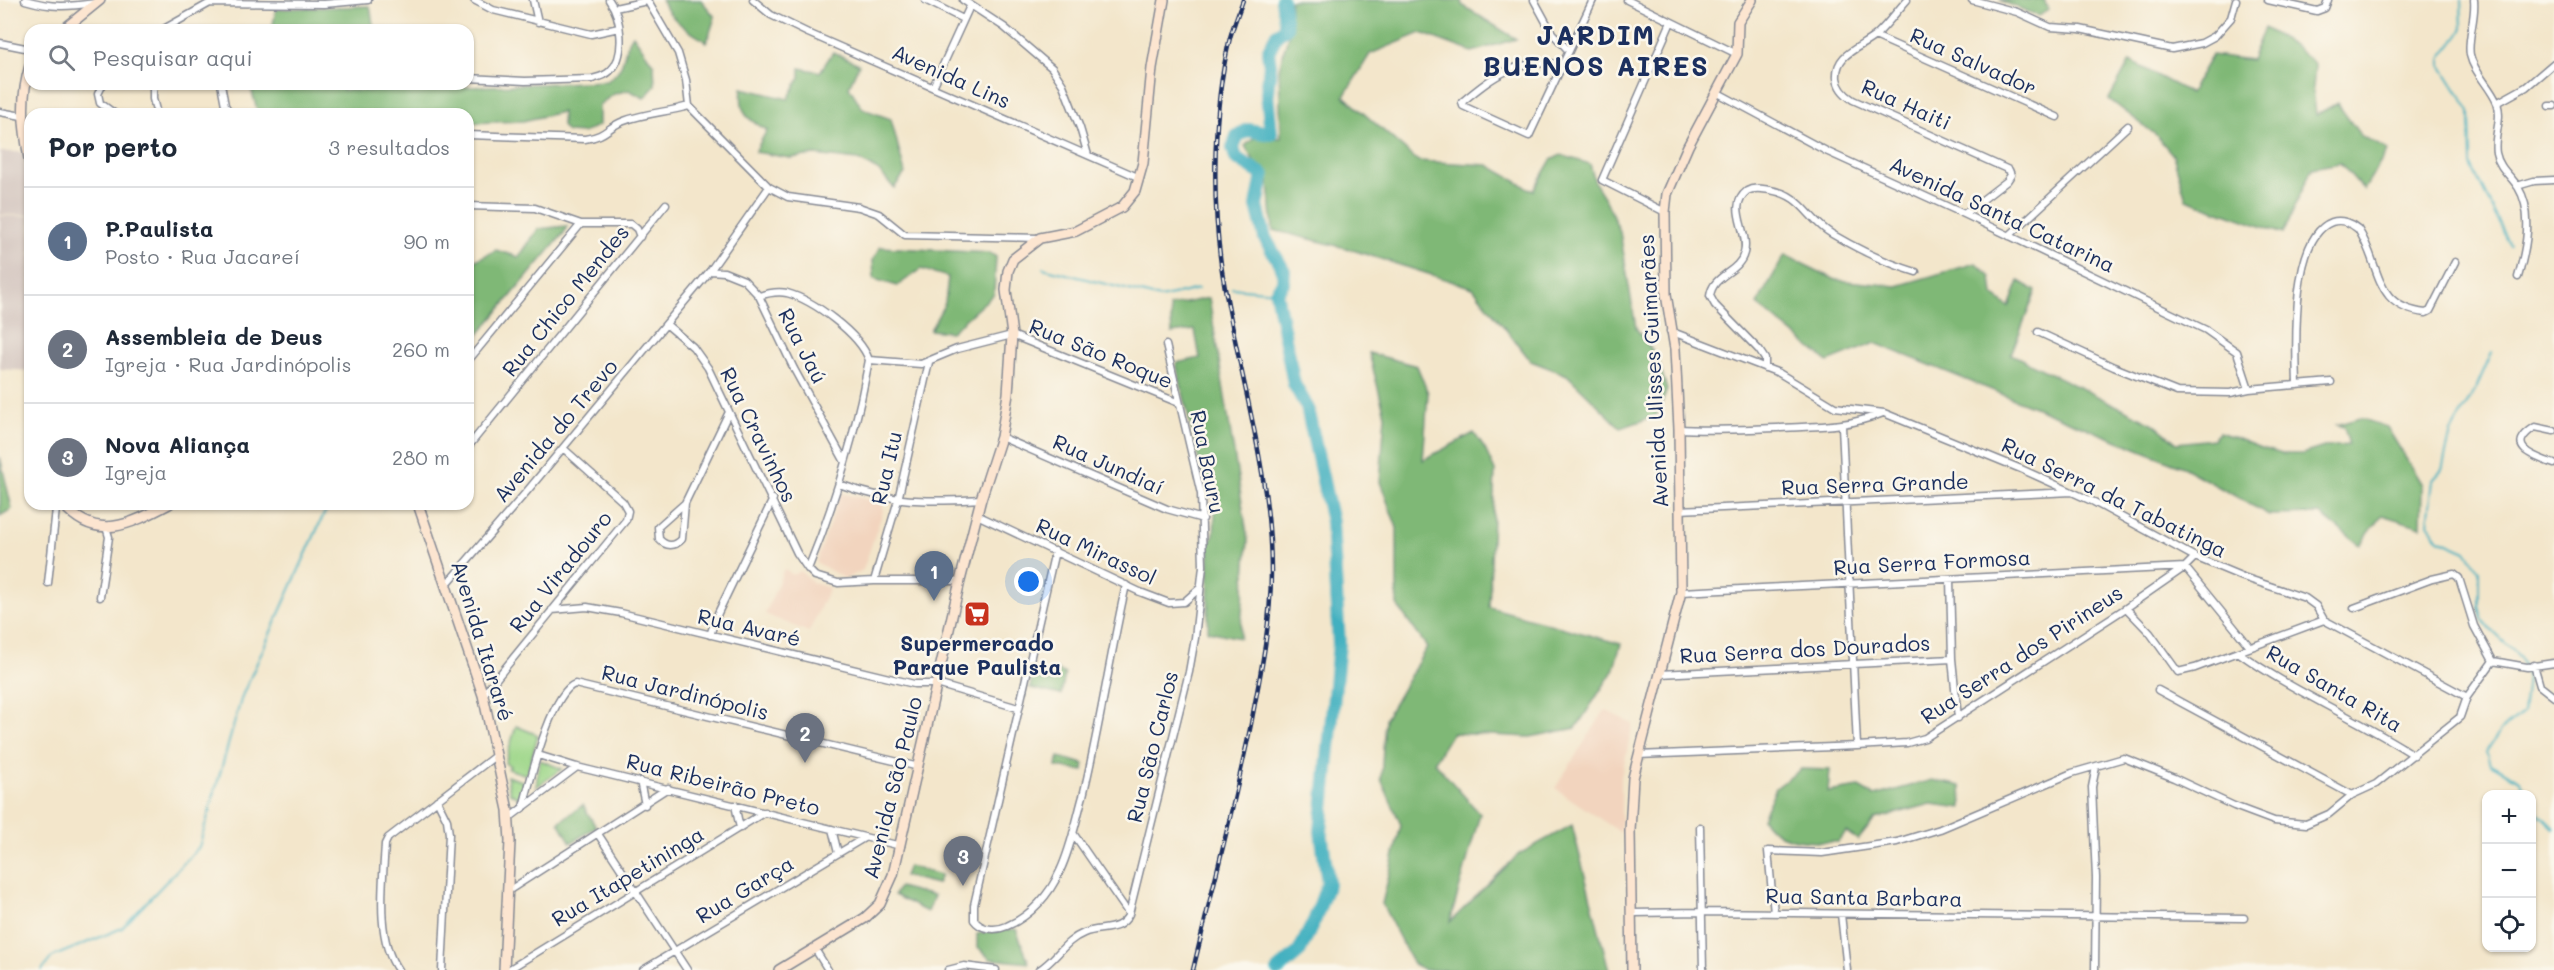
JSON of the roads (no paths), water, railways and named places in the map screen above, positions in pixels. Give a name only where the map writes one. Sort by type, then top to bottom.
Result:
[{"type":"main road","name":"Avenida São Paulo","points":[[779,970],[846,932],[880,904],[893,875],[960,581],[981,499],[1001,437],[1008,394],[1012,335],[1006,290],[1008,271],[1013,259],[1040,238],[1076,231],[1122,207],[1131,199],[1140,178],[1152,68],[1164,0]]},
{"type":"main road","name":"Avenida Ulisses Guimarães","points":[[1632,970],[1631,795],[1637,755],[1681,592],[1679,429],[1675,349],[1670,331],[1666,294],[1665,212],[1667,194],[1688,146],[1737,54],[1738,22],[1752,0]]},
{"type":"main road","points":[[70,24],[98,1]]},
{"type":"main road","points":[[24,87],[22,116],[24,127]]},
{"type":"main road","points":[[68,510],[84,523],[106,527],[126,524],[156,510]]},
{"type":"main road","name":"Avenida Itararé","points":[[420,510],[483,695],[509,818],[506,970]]},
{"type":"street","points":[[25,0],[49,7],[75,7],[98,1]]},
{"type":"street","points":[[49,7],[56,0]]},
{"type":"street","points":[[173,24],[210,3],[324,4],[368,0]]},
{"type":"street","points":[[474,0],[493,10],[591,34],[620,28]]},
{"type":"street","points":[[533,0],[538,22]]},
{"type":"street","points":[[474,78],[525,81],[602,77],[612,70],[619,48],[620,28],[615,8],[609,0]]},
{"type":"street","points":[[615,8],[647,0],[678,53],[689,106],[769,187],[788,197],[859,207],[879,214],[905,235],[1040,238]]},
{"type":"street","name":"Avenida Lins","points":[[753,0],[780,20],[1140,178]]},
{"type":"street","points":[[925,0],[963,19]]},
{"type":"street","points":[[963,0],[1004,27],[1052,68],[1063,85],[1088,155]]},
{"type":"street","points":[[1534,0],[1552,33],[1569,51]]},
{"type":"street","points":[[1562,64],[1534,63],[1513,67],[1496,75],[1462,102],[1463,105],[1529,136],[1593,0]]},
{"type":"street","points":[[1627,0],[1737,54]]},
{"type":"street","name":"Rua Haiti","points":[[1907,0],[1875,36],[1849,53],[1839,65],[1838,82],[1845,96],[2006,168],[2010,172],[2007,181],[1964,214]]},
{"type":"street","points":[[1972,0],[2017,12],[2050,27],[2080,29],[2172,49],[2202,43],[2215,36],[2231,18],[2236,0]]},
{"type":"street","points":[[2268,0],[2302,9],[2321,11],[2328,0]]},
{"type":"street","points":[[2474,0],[2470,56],[2497,104],[2499,115],[2495,151],[2502,168],[2517,186],[2525,202],[2527,220],[2525,247],[2518,277]]},
{"type":"street","points":[[933,87],[970,6]]},
{"type":"street","points":[[1665,212],[1602,180],[1671,22]]},
{"type":"street","name":"Rua Salvador","points":[[1875,36],[2057,117]]},
{"type":"street","points":[[0,43],[24,48]]},
{"type":"street","points":[[2497,104],[2532,83],[2554,63]]},
{"type":"street","points":[[100,90],[98,94],[100,103],[106,108]]},
{"type":"street","points":[[153,90],[155,108]]},
{"type":"street","points":[[222,90],[227,108]]},
{"type":"street","name":"Avenida Santa Catarina","points":[[1718,93],[1828,152],[1964,214],[2222,339],[2237,352],[2249,388]]},
{"type":"street","points":[[474,135],[585,139],[603,135],[620,122],[689,106]]},
{"type":"street","points":[[0,112],[22,116]]},
{"type":"street","points":[[2009,236],[2128,126]]},
{"type":"street","points":[[2517,186],[2534,181],[2554,180]]},
{"type":"street","name":"Avenida do Trevo","points":[[446,585],[710,271],[769,187]]},
{"type":"street","points":[[1765,368],[1765,359],[1759,350],[1714,305],[1710,296],[1715,282],[1741,260],[1745,252],[1738,210],[1740,199],[1747,191],[1766,189],[1789,195],[1803,205],[1831,233],[1880,260],[1916,272]]},
{"type":"street","name":"Rua Chico Mendes","points":[[474,440],[666,204]]},
{"type":"street","points":[[474,206],[536,208],[580,224],[631,224],[638,229],[640,237]]},
{"type":"street","points":[[2297,385],[2299,284],[2308,251],[2324,226],[2337,221],[2350,224],[2358,229],[2388,297],[2400,307],[2411,310],[2426,313],[2430,311],[2455,261]]},
{"type":"street","points":[[474,355],[580,224]]},
{"type":"street","name":"Rua Jaú","points":[[710,271],[724,272],[744,280],[759,296],[794,369],[845,462]]},
{"type":"street","points":[[759,296],[777,292],[787,293],[812,304],[851,335],[863,348],[869,360],[839,484],[808,569],[822,579],[838,583],[960,581]]},
{"type":"street","name":"Rua Cravinhos","points":[[666,324],[700,356],[797,553],[808,569]]},
{"type":"street","name":"Rua Serra da Tabatinga","points":[[1670,331],[1790,379],[1835,407],[1884,413],[2073,492],[2194,557],[2243,577],[2306,598],[2316,606],[2324,620]]},
{"type":"street","points":[[2038,332],[2177,392],[2230,393],[2249,388],[2331,382]]},
{"type":"street","points":[[869,360],[913,364],[929,362],[957,350],[1012,335]]},
{"type":"street","name":"Rua São Roque","points":[[1012,335],[1179,403]]},
{"type":"street","name":"Rua Bauru","points":[[1166,345],[1200,488],[1204,544],[1200,588]]},
{"type":"street","name":"Rua Itu","points":[[874,581],[898,500],[929,362]]},
{"type":"street","points":[[1679,429],[1716,431],[1842,426],[1884,413]]},
{"type":"street","points":[[685,504],[658,527],[659,539],[666,545],[675,545],[682,539],[685,504],[728,414]]},
{"type":"street","points":[[1842,426],[1857,746]]},
{"type":"street","points":[[2554,431],[2535,427],[2525,433],[2522,442],[2523,449],[2529,454],[2554,464]]},
{"type":"street","name":"Rua Jundiaí","points":[[1001,437],[1167,509],[1203,519]]},
{"type":"street","name":"Rua Viradouro","points":[[483,695],[622,527],[628,511],[617,496],[563,448]]},
{"type":"street","points":[[839,484],[868,494],[898,500],[981,499]]},
{"type":"street","name":"Rua Serra Grande","points":[[1679,510],[2073,492]]},
{"type":"street","points":[[710,635],[718,613],[772,499]]},
{"type":"street","points":[[48,583],[56,510]]},
{"type":"street","name":"Rua Mirassol","points":[[977,515],[1156,598],[1177,603],[1189,598],[1200,588]]},
{"type":"street","points":[[100,597],[109,537],[106,527]]},
{"type":"street","points":[[1055,551],[974,905],[974,920],[984,927],[994,929],[1009,926],[1036,906],[1060,872],[1073,833],[1097,742],[1111,653],[1126,585]]},
{"type":"street","name":"Rua Serra dos Pirineus","points":[[1637,755],[1857,746],[1915,741],[1958,718],[2126,608],[2184,567],[2194,557]]},
{"type":"street","points":[[2184,567],[2250,647]]},
{"type":"street","name":"Rua Serra Formosa","points":[[1681,592],[2184,567]]},
{"type":"street","points":[[2354,608],[2441,576],[2454,574],[2459,578],[2474,626],[2493,661],[2517,666],[2554,663]]},
{"type":"street","points":[[1950,579],[1952,659],[1958,718]]},
{"type":"street","name":"Rua São Carlos","points":[[1130,914],[1189,672],[1200,588]]},
{"type":"street","name":"Rua Avaré","points":[[552,610],[576,606],[594,608],[914,684],[938,684],[1018,708]]},
{"type":"street","points":[[2126,608],[2150,633],[2178,672],[2195,668],[2324,620],[2467,697]]},
{"type":"street","name":"Rua Santa Rita","points":[[2238,651],[2259,667],[2362,723],[2414,755]]},
{"type":"street","name":"Rua Serra dos Dourados","points":[[1660,674],[1952,659]]},
{"type":"street","points":[[1774,913],[1767,850],[1822,854],[1897,842],[1940,829],[2072,773],[2124,758],[2234,806],[2289,824],[2306,824],[2315,821],[2352,795],[2376,784],[2460,717],[2467,697],[2493,661]]},
{"type":"street","points":[[2530,666],[2540,686],[2554,697]]},
{"type":"street","name":"Rua Jardinópolis","points":[[523,807],[538,755],[559,699],[566,689],[575,684],[919,767]]},
{"type":"street","points":[[2158,690],[2352,795]]},
{"type":"street","name":"Rua Ribeirão Preto","points":[[538,755],[577,767],[901,846]]},
{"type":"street","points":[[398,970],[386,945],[382,898],[385,844],[388,838],[495,756]]},
{"type":"street","points":[[509,818],[577,767]]},
{"type":"street","points":[[2095,970],[2096,916],[2092,787],[2096,767]]},
{"type":"street","points":[[640,781],[645,805]]},
{"type":"street","points":[[508,891],[645,805],[668,788]]},
{"type":"street","points":[[437,801],[447,820],[449,834],[442,970]]},
{"type":"street","points":[[735,805],[740,828]]},
{"type":"street","name":"Rua Itapetininga","points":[[506,970],[765,813]]},
{"type":"street","points":[[1700,827],[1703,970]]},
{"type":"street","points":[[832,829],[838,853]]},
{"type":"street","points":[[1039,970],[1047,965],[1072,939],[1093,930],[1119,927],[1130,914],[1073,833]]},
{"type":"street","points":[[598,834],[687,970]]},
{"type":"street","name":"Rua Garça","points":[[643,970],[864,838]]},
{"type":"street","name":"Rua Santa Barbara","points":[[1632,913],[2244,918]]},
{"type":"street","points":[[1841,914],[1847,970]]},
{"type":"street","points":[[814,949],[828,970]]},
{"type":"street","points":[[948,970],[964,966],[996,970]]},
{"type":"waterway","points":[[1278,970],[1299,952],[1315,919],[1328,883],[1321,831],[1339,644],[1332,522],[1307,407],[1294,384],[1276,292],[1283,283],[1284,271],[1265,238],[1257,206],[1263,175],[1236,158],[1233,148],[1237,136],[1248,130],[1271,134],[1267,93],[1270,65],[1268,52],[1277,34],[1286,28],[1282,0]]},
{"type":"waterway","points":[[2461,0],[2462,30],[2441,58],[2441,65],[2470,111],[2471,165],[2510,245]]},
{"type":"waterway","points":[[1043,268],[1160,298],[1198,289]]},
{"type":"waterway","points":[[1232,288],[1276,292]]},
{"type":"waterway","points":[[2492,352],[2477,386],[2451,432],[2442,470],[2433,480],[2428,524],[2439,539],[2466,551],[2479,570],[2479,606],[2482,619],[2520,657],[2527,677],[2523,713],[2500,731],[2486,752],[2490,764],[2520,780],[2524,790]]},
{"type":"waterway","points":[[42,970],[52,957],[122,928],[199,847],[242,696],[327,510]]},
{"type":"waterway","points":[[2536,811],[2554,828]]},
{"type":"railway","points":[[1193,970],[1250,729],[1264,651],[1271,592],[1265,494],[1252,417],[1227,302],[1216,210],[1217,124],[1220,95],[1230,37],[1243,0]]},
{"type":"place","name":"P.Paulista","points":[[934,601]]},
{"type":"place","name":"Supermercado Parque Paulista","points":[[977,614]]},
{"type":"place","name":"Assembleia de Deus","points":[[805,763]]},
{"type":"place","name":"Nova Aliança","points":[[963,886]]},
{"type":"district","name":"JARDIM BUENOS AIRES","points":[[1596,52]]}]
